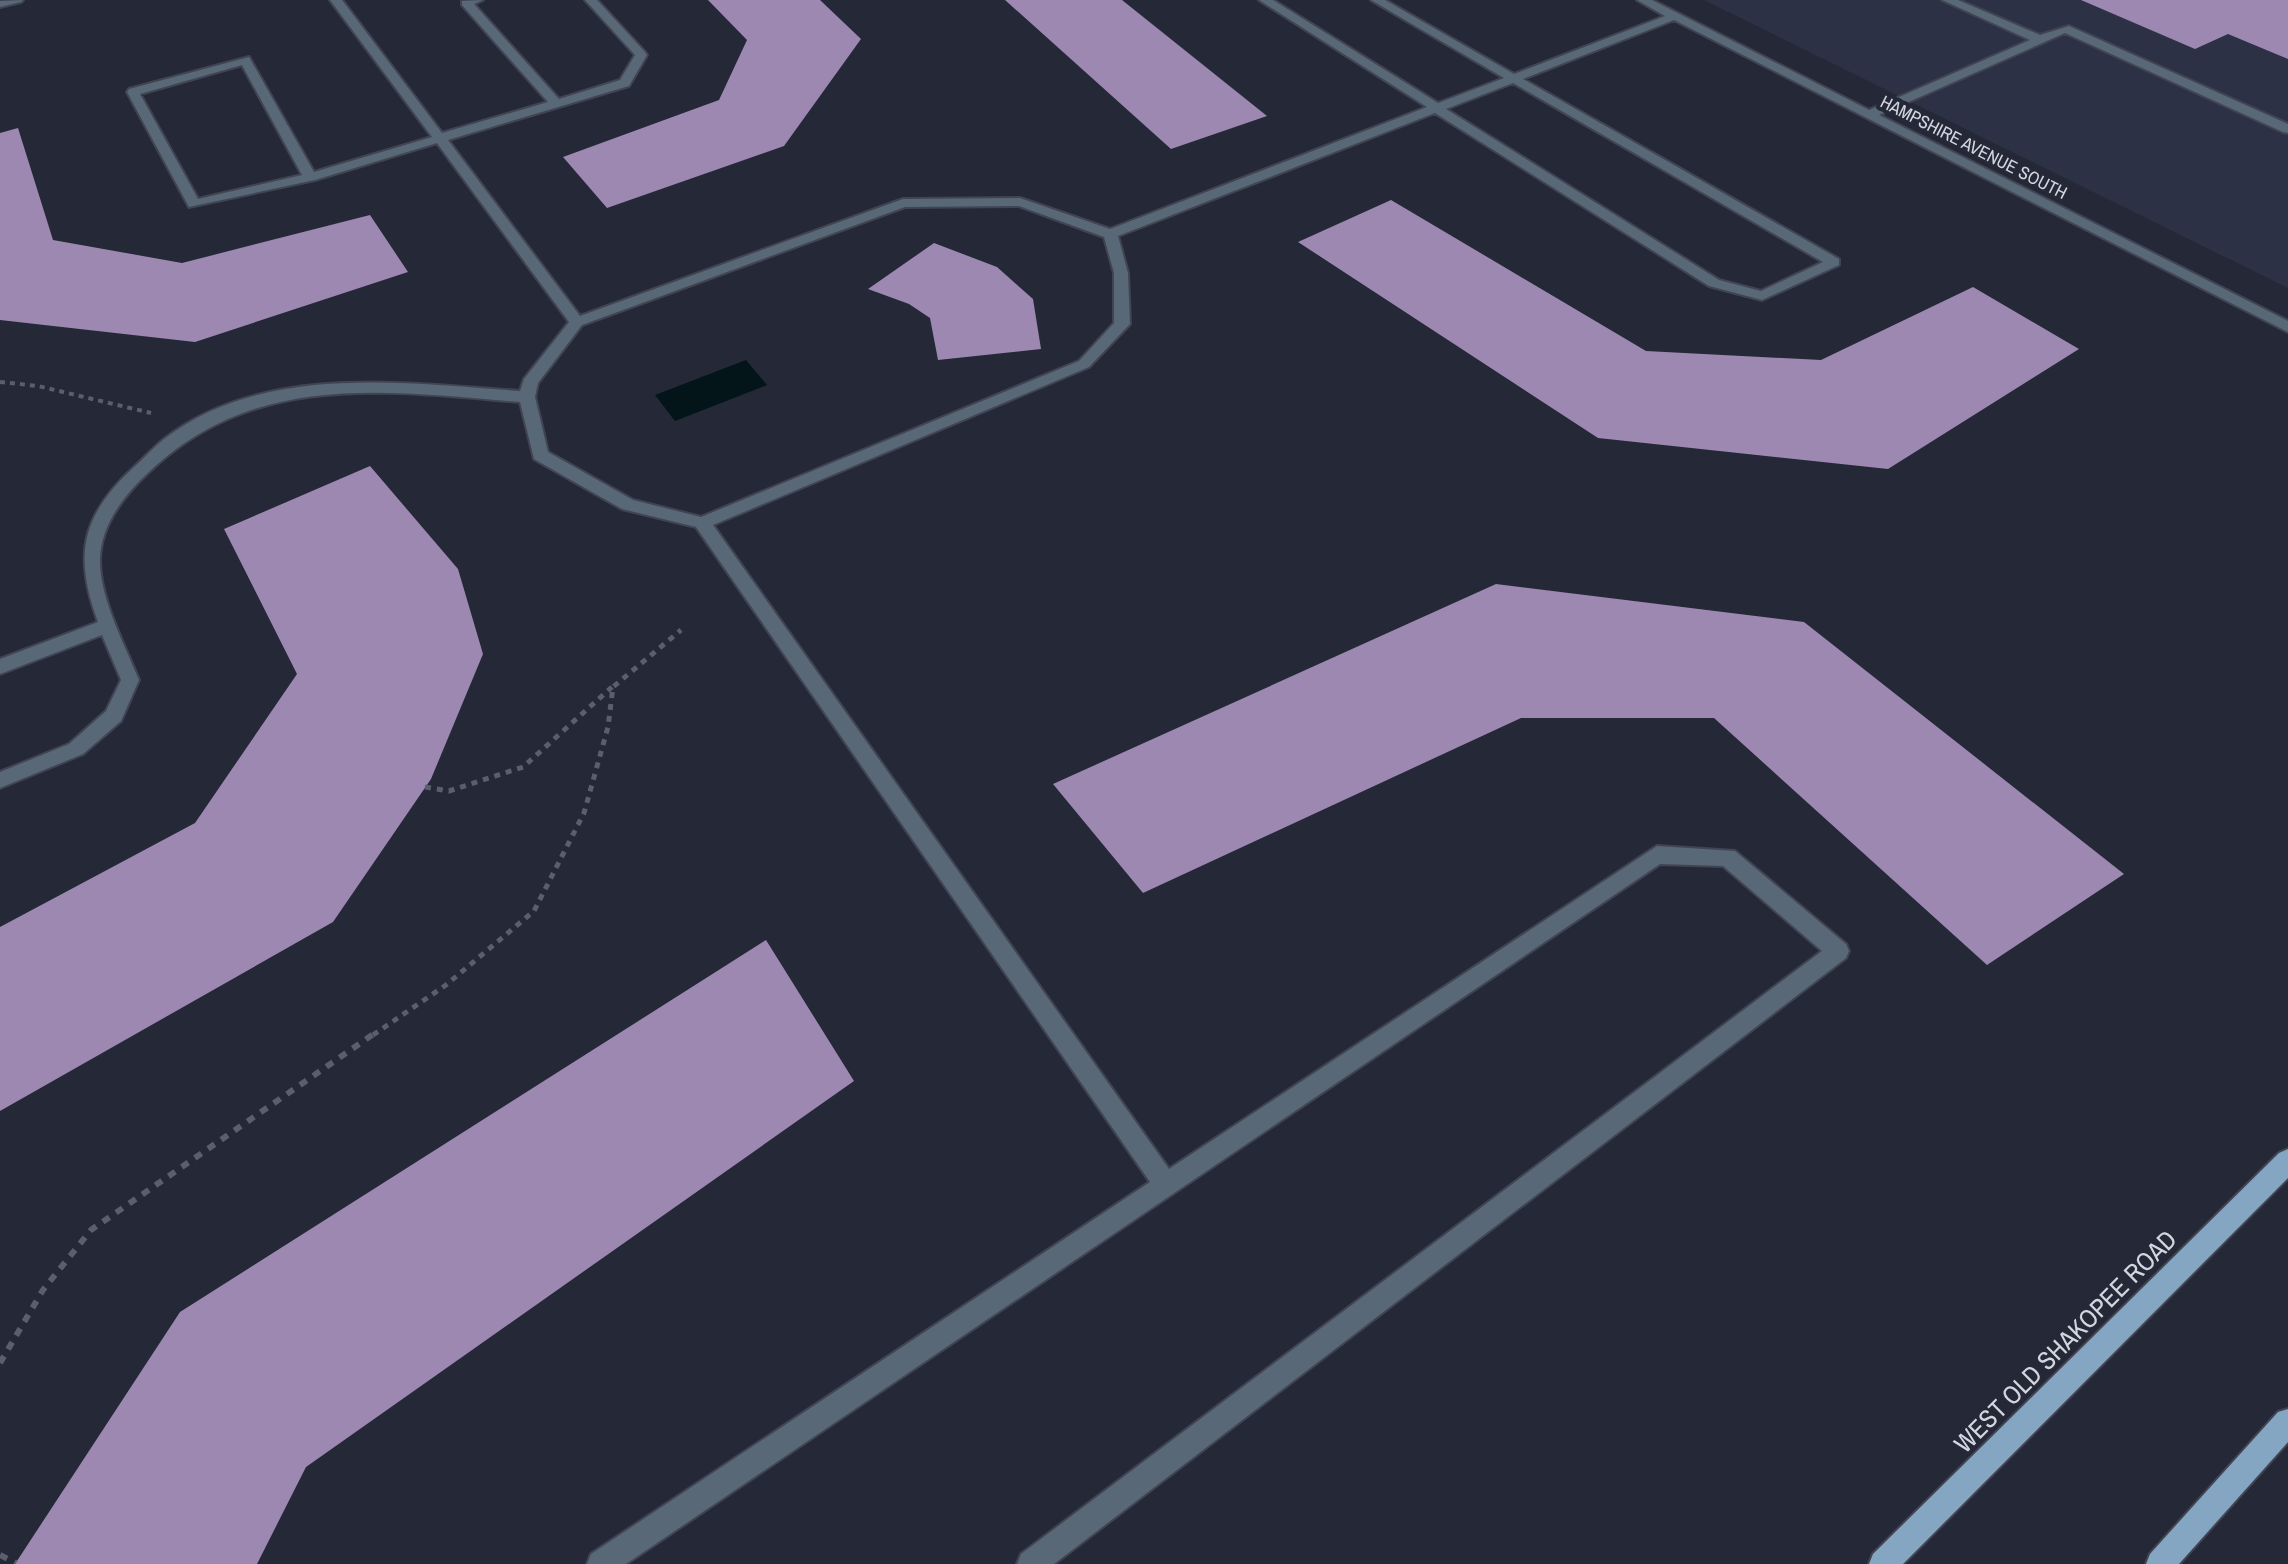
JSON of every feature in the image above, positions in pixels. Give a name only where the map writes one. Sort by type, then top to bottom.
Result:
[{"type":"main road","name":"WEST OLD SHAKOPEE ROAD","points":[[1883,1564],[2288,1161]]},
{"type":"main road","points":[[2160,1564],[2288,1422]]},
{"type":"street","points":[[0,4],[17,0]]},
{"type":"street","points":[[336,0],[577,322]]},
{"type":"street","points":[[477,0],[466,3],[557,104]]},
{"type":"street","points":[[310,177],[245,60],[133,92],[194,204],[310,177],[625,83],[641,55],[591,0]]},
{"type":"street","points":[[1265,0],[1714,283],[1762,296],[1834,262],[1377,0]]},
{"type":"street","name":"HAMPSHIRE AVENUE SOUTH","points":[[1643,0],[2288,327]]},
{"type":"street","points":[[1948,0],[2041,40]]},
{"type":"street","points":[[1110,234],[1121,273],[1122,324],[1084,364],[702,523],[628,505],[540,455],[527,397],[530,382],[577,322],[903,203],[1020,202],[1110,234],[1675,16]]},
{"type":"street","points":[[1870,114],[2065,29],[2288,129]]},
{"type":"street","points":[[0,780],[76,749],[114,716],[130,680],[109,625],[91,562],[95,535],[109,504],[143,465],[193,427],[249,404],[308,388],[353,385],[527,397]]},
{"type":"street","points":[[702,523],[1165,1183]]},
{"type":"street","points":[[0,667],[109,625]]},
{"type":"street","points":[[601,1564],[1657,855],[1728,857],[1838,951],[1031,1564]]},
{"type":"path","points":[[0,382],[53,390],[157,414],[193,427]]},
{"type":"path","points":[[425,787],[449,791],[523,767],[681,630]]},
{"type":"path","points":[[0,1363],[43,1290],[91,1230],[173,1170],[446,985],[534,911],[584,813],[608,727],[613,687]]},
{"type":"path","points":[[0,1555],[16,1563]]},
{"type":"shaded area","points":[[1704,0],[2288,0],[2288,288]]},
{"type":"shaded area","points":[[746,360],[767,385],[675,421],[655,395]]},
{"type":"building","points":[[708,0],[820,0],[861,39],[784,146],[607,208],[563,157],[719,100],[747,40]]},
{"type":"building","points":[[1005,0],[1122,0],[1267,116],[1171,149]]},
{"type":"building","points":[[2081,0],[2288,0],[2288,59],[2228,34],[2195,49]]},
{"type":"building","points":[[18,128],[53,240],[182,263],[370,215],[408,272],[195,342],[0,320],[0,133]]},
{"type":"building","points":[[1391,200],[1646,351],[1821,360],[1973,287],[2079,349],[1888,469],[1598,438],[1298,242]]},
{"type":"building","points":[[934,243],[997,267],[1033,299],[1041,349],[938,360],[930,318],[909,304],[868,289]]},
{"type":"building","points":[[370,466],[458,569],[483,654],[431,779],[333,922],[0,1111],[0,927],[195,823],[297,674],[224,529]]},
{"type":"building","points":[[1496,584],[1804,622],[2124,874],[1987,965],[1714,718],[1521,718],[1143,893],[1053,784]]},
{"type":"building","points":[[766,940],[854,1081],[306,1467],[257,1564],[15,1564],[180,1312]]}]
